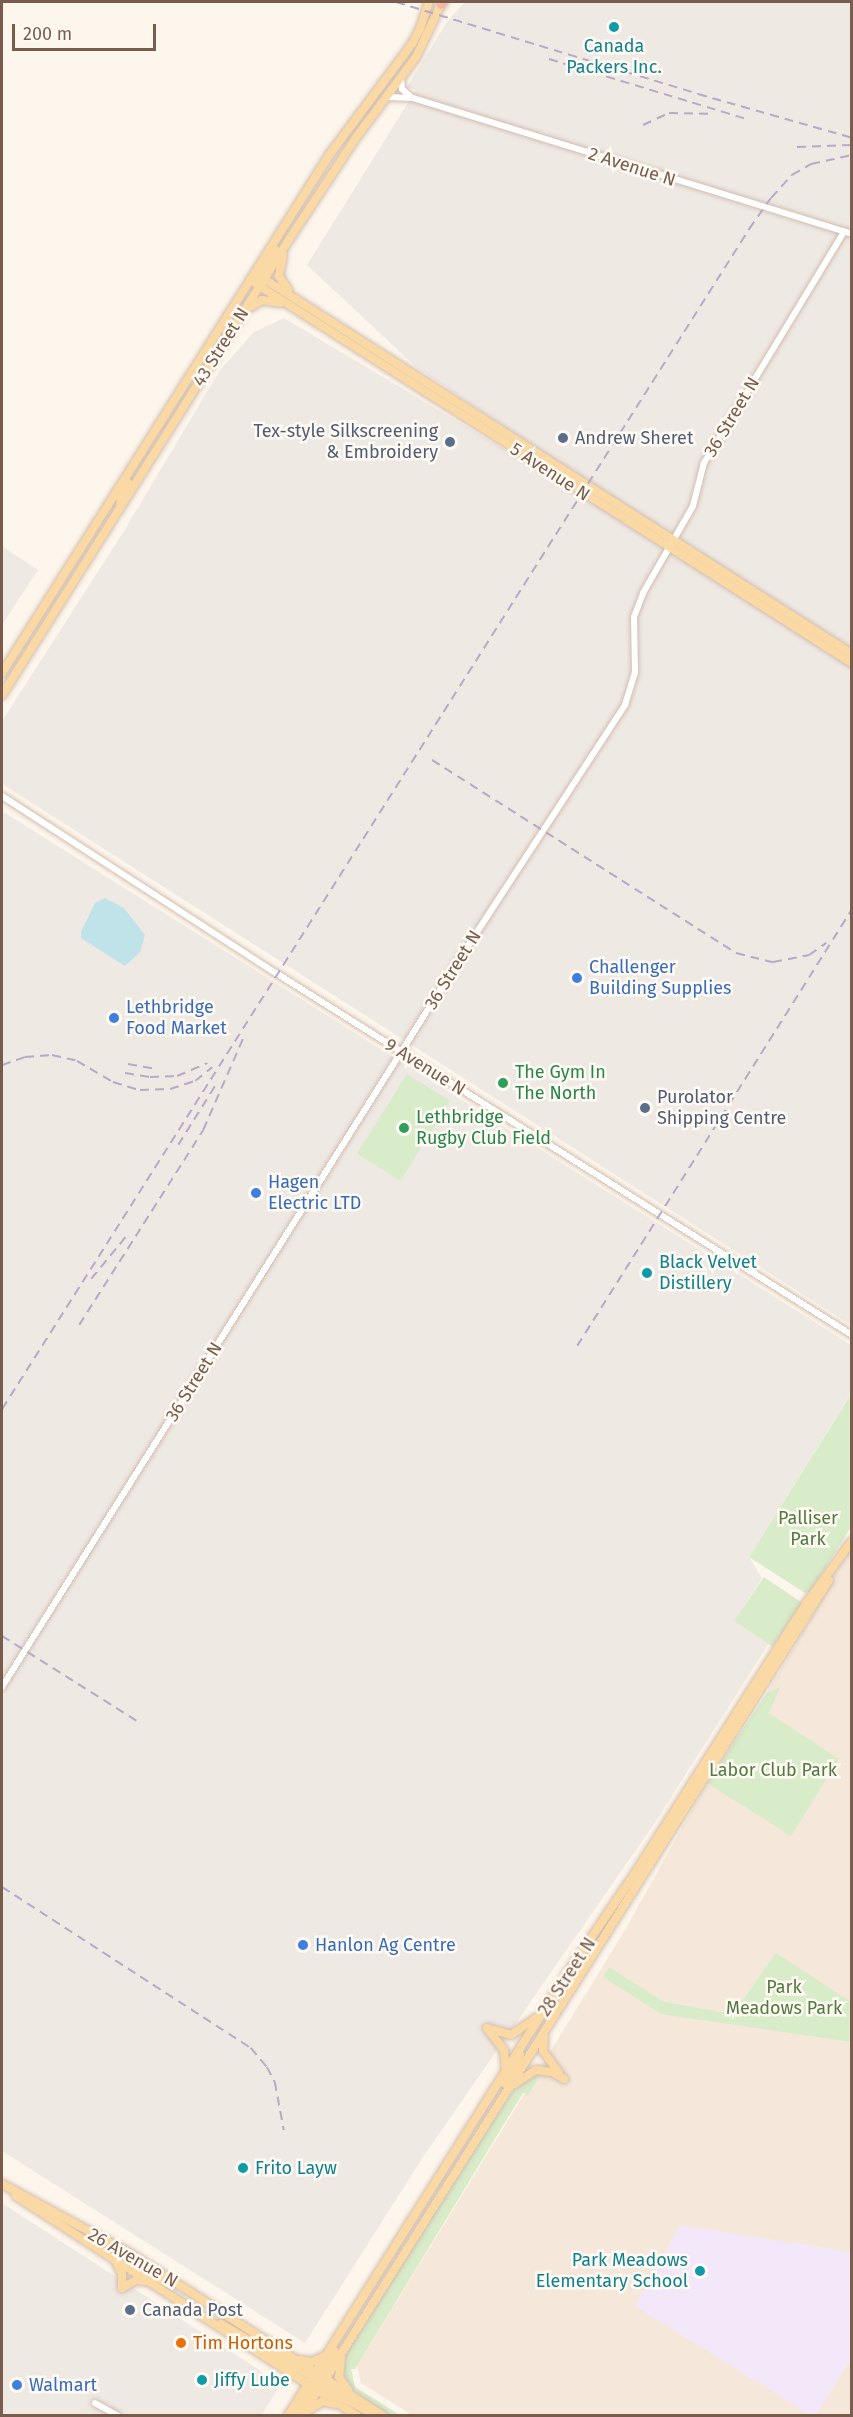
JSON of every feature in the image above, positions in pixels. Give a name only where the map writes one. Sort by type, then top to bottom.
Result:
[{"type":"main road","name":"43 Street N","points":[[2,673],[157,428],[257,279],[308,190],[347,129],[412,44],[429,2]]},
{"type":"main road","name":"43 Street N","points":[[2,695],[244,312],[257,279],[290,238],[355,139],[401,78],[426,40],[442,2]]},
{"type":"main road","points":[[290,238],[278,272],[282,283],[295,298]]},
{"type":"main road","name":"5 Avenue N","points":[[257,279],[295,298],[852,663]]},
{"type":"main road","name":"5 Avenue N","points":[[257,279],[298,311],[670,544],[852,654]]},
{"type":"main road","points":[[244,312],[262,300],[274,300],[298,311]]},
{"type":"main road","points":[[120,508],[121,495],[157,428]]},
{"type":"main road","name":"28 Street N","points":[[302,2415],[326,2355],[570,1969],[634,1875],[808,1601],[851,1542]]},
{"type":"main road","name":"28 Street N","points":[[288,2415],[344,2348],[814,1605],[851,1542]]},
{"type":"main road","points":[[529,2056],[529,2048],[570,1969]]},
{"type":"main road","points":[[506,2072],[506,2054],[487,2028],[511,2035],[518,2033],[546,2008]]},
{"type":"main road","points":[[506,2092],[536,2070],[552,2072],[564,2079],[543,2051],[542,2043],[551,2022]]},
{"type":"main road","points":[[484,2129],[517,2065],[520,2050]]},
{"type":"main road","name":"26 Avenue N","points":[[2,2185],[290,2373],[316,2381],[383,2415]]},
{"type":"main road","name":"26 Avenue N","points":[[2,2185],[131,2254],[289,2356],[341,2406],[357,2415]]},
{"type":"main road","points":[[116,2260],[122,2274],[122,2288],[136,2280],[150,2282]]},
{"type":"main road","points":[[132,2271],[141,2269],[213,2307]]},
{"type":"main road","points":[[191,2309],[236,2331],[375,2415]]},
{"type":"main road","points":[[295,2415],[356,2309]]},
{"type":"main road","points":[[344,2348],[338,2368],[342,2386],[363,2403]]},
{"type":"main road","points":[[289,2356],[308,2362],[326,2355]]},
{"type":"main road","points":[[290,2373],[296,2380],[297,2394],[294,2406]]},
{"type":"main road","points":[[302,2415],[323,2401],[341,2406]]},
{"type":"street","points":[[401,78],[402,89],[413,98]]},
{"type":"street","name":"2 Avenue N","points":[[387,97],[413,98],[852,234]]},
{"type":"street","name":"36 Street N","points":[[2,1687],[402,1052],[625,705],[635,673],[634,617],[643,592],[693,506],[704,464],[843,232]]},
{"type":"street","name":"9 Avenue N","points":[[2,796],[402,1052],[852,1335]]},
{"type":"street","points":[[95,2403],[118,2415]]},
{"type":"shaded area","points":[[465,2],[851,2],[851,651],[672,540],[416,367],[307,265],[416,90],[407,87],[447,22]]},
{"type":"shaded area","points":[[284,318],[668,547],[851,663],[851,1325],[2,784],[2,721],[124,531],[220,370],[254,332]]},
{"type":"shaded area","points":[[2,546],[38,570],[2,625]]},
{"type":"shaded area","points":[[2,811],[851,1345],[851,1393],[749,1557],[762,1578],[735,1621],[769,1643],[656,1821],[423,2157],[305,2343],[2,2151]]},
{"type":"shaded area","points":[[851,1541],[851,2415],[412,2415],[361,2383],[357,2366],[625,1930],[707,1783],[767,1693],[816,1610]]},
{"type":"shaded area","points":[[2,2203],[258,2369],[278,2388],[262,2415],[2,2415]]},
{"type":"shaded area","points":[[680,2225],[851,2252],[851,2359],[816,2415],[810,2415],[635,2306]]},
{"type":"green space","name":"Lethbridge Rugby Club Field","points":[[407,1074],[450,1101],[400,1181],[357,1154]]},
{"type":"green space","name":"Palliser Park","points":[[851,1394],[851,1527],[810,1592],[805,1593],[749,1557]]},
{"type":"green space","name":"Palliser Park","points":[[764,1577],[802,1603],[772,1647],[734,1621]]},
{"type":"green space","name":"Labor Club Park","points":[[780,1687],[769,1713],[839,1759],[791,1836],[707,1783],[767,1693]]},
{"type":"green space","name":"Park Meadows Park","points":[[776,1953],[851,2002],[851,2042],[661,2014],[603,1977],[609,1967],[664,2002],[733,2014]]},
{"type":"green space","points":[[535,2073],[542,2073],[528,2095],[523,2093],[355,2369],[351,2369],[355,2387],[400,2415],[387,2415],[344,2385],[339,2368],[347,2350],[508,2098],[518,2085]]},
{"type":"water","points":[[105,898],[124,908],[145,935],[140,952],[125,966],[81,938],[81,932],[95,903]]},
{"type":"railway","points":[[396,2],[698,94],[852,138]]},
{"type":"railway","points":[[549,59],[746,119]]},
{"type":"railway","points":[[643,125],[669,113],[708,114]]},
{"type":"railway","points":[[797,147],[852,145]]},
{"type":"railway","points":[[2,1409],[749,229],[771,198],[792,175],[811,164],[852,155]]},
{"type":"railway","points":[[432,760],[736,953],[773,962],[809,955],[826,943]]},
{"type":"railway","points":[[577,1346],[852,909]]},
{"type":"railway","points":[[79,1325],[203,1130],[245,1034]]},
{"type":"railway","points":[[2,1065],[25,1057],[52,1055],[77,1061],[113,1082],[140,1090],[170,1089],[195,1081],[212,1067]]},
{"type":"railway","points":[[125,1073],[150,1077],[177,1076],[207,1063]]},
{"type":"railway","points":[[128,1064],[157,1069]]},
{"type":"railway","points":[[178,1145],[215,1086]]},
{"type":"railway","points":[[91,1279],[127,1235]]},
{"type":"railway","points":[[2,1636],[142,1724]]},
{"type":"railway","points":[[2,1887],[251,2048],[267,2067],[275,2082],[284,2130]]},
{"type":"place","name":"Canada Packers Inc.","points":[[614,27]]},
{"type":"place","name":"Andrew Sheret","points":[[563,438]]},
{"type":"place","name":"Tex-style Silkscreening & Embroidery","points":[[450,442]]},
{"type":"place","name":"Challenger Building Supplies","points":[[577,978]]},
{"type":"place","name":"Lethbridge Food Market","points":[[114,1018]]},
{"type":"place","name":"The Gym In The North","points":[[503,1083]]},
{"type":"place","name":"Purolator Shipping Centre","points":[[645,1108]]},
{"type":"place","name":"Lethbridge Rugby Club Field","points":[[404,1128]]},
{"type":"place","name":"Hagen Electric LTD","points":[[256,1193]]},
{"type":"place","name":"Black Velvet Distillery","points":[[647,1273]]},
{"type":"place","name":"Hanlon Ag Centre","points":[[303,1945]]},
{"type":"place","name":"Frito Layw","points":[[243,2168]]},
{"type":"place","name":"Park Meadows Elementary School","points":[[700,2271]]},
{"type":"place","name":"Canada Post","points":[[130,2310]]},
{"type":"place","name":"Tim Hortons","points":[[181,2343]]},
{"type":"place","name":"Jiffy Lube","points":[[202,2380]]},
{"type":"place","name":"Walmart","points":[[17,2385]]}]
